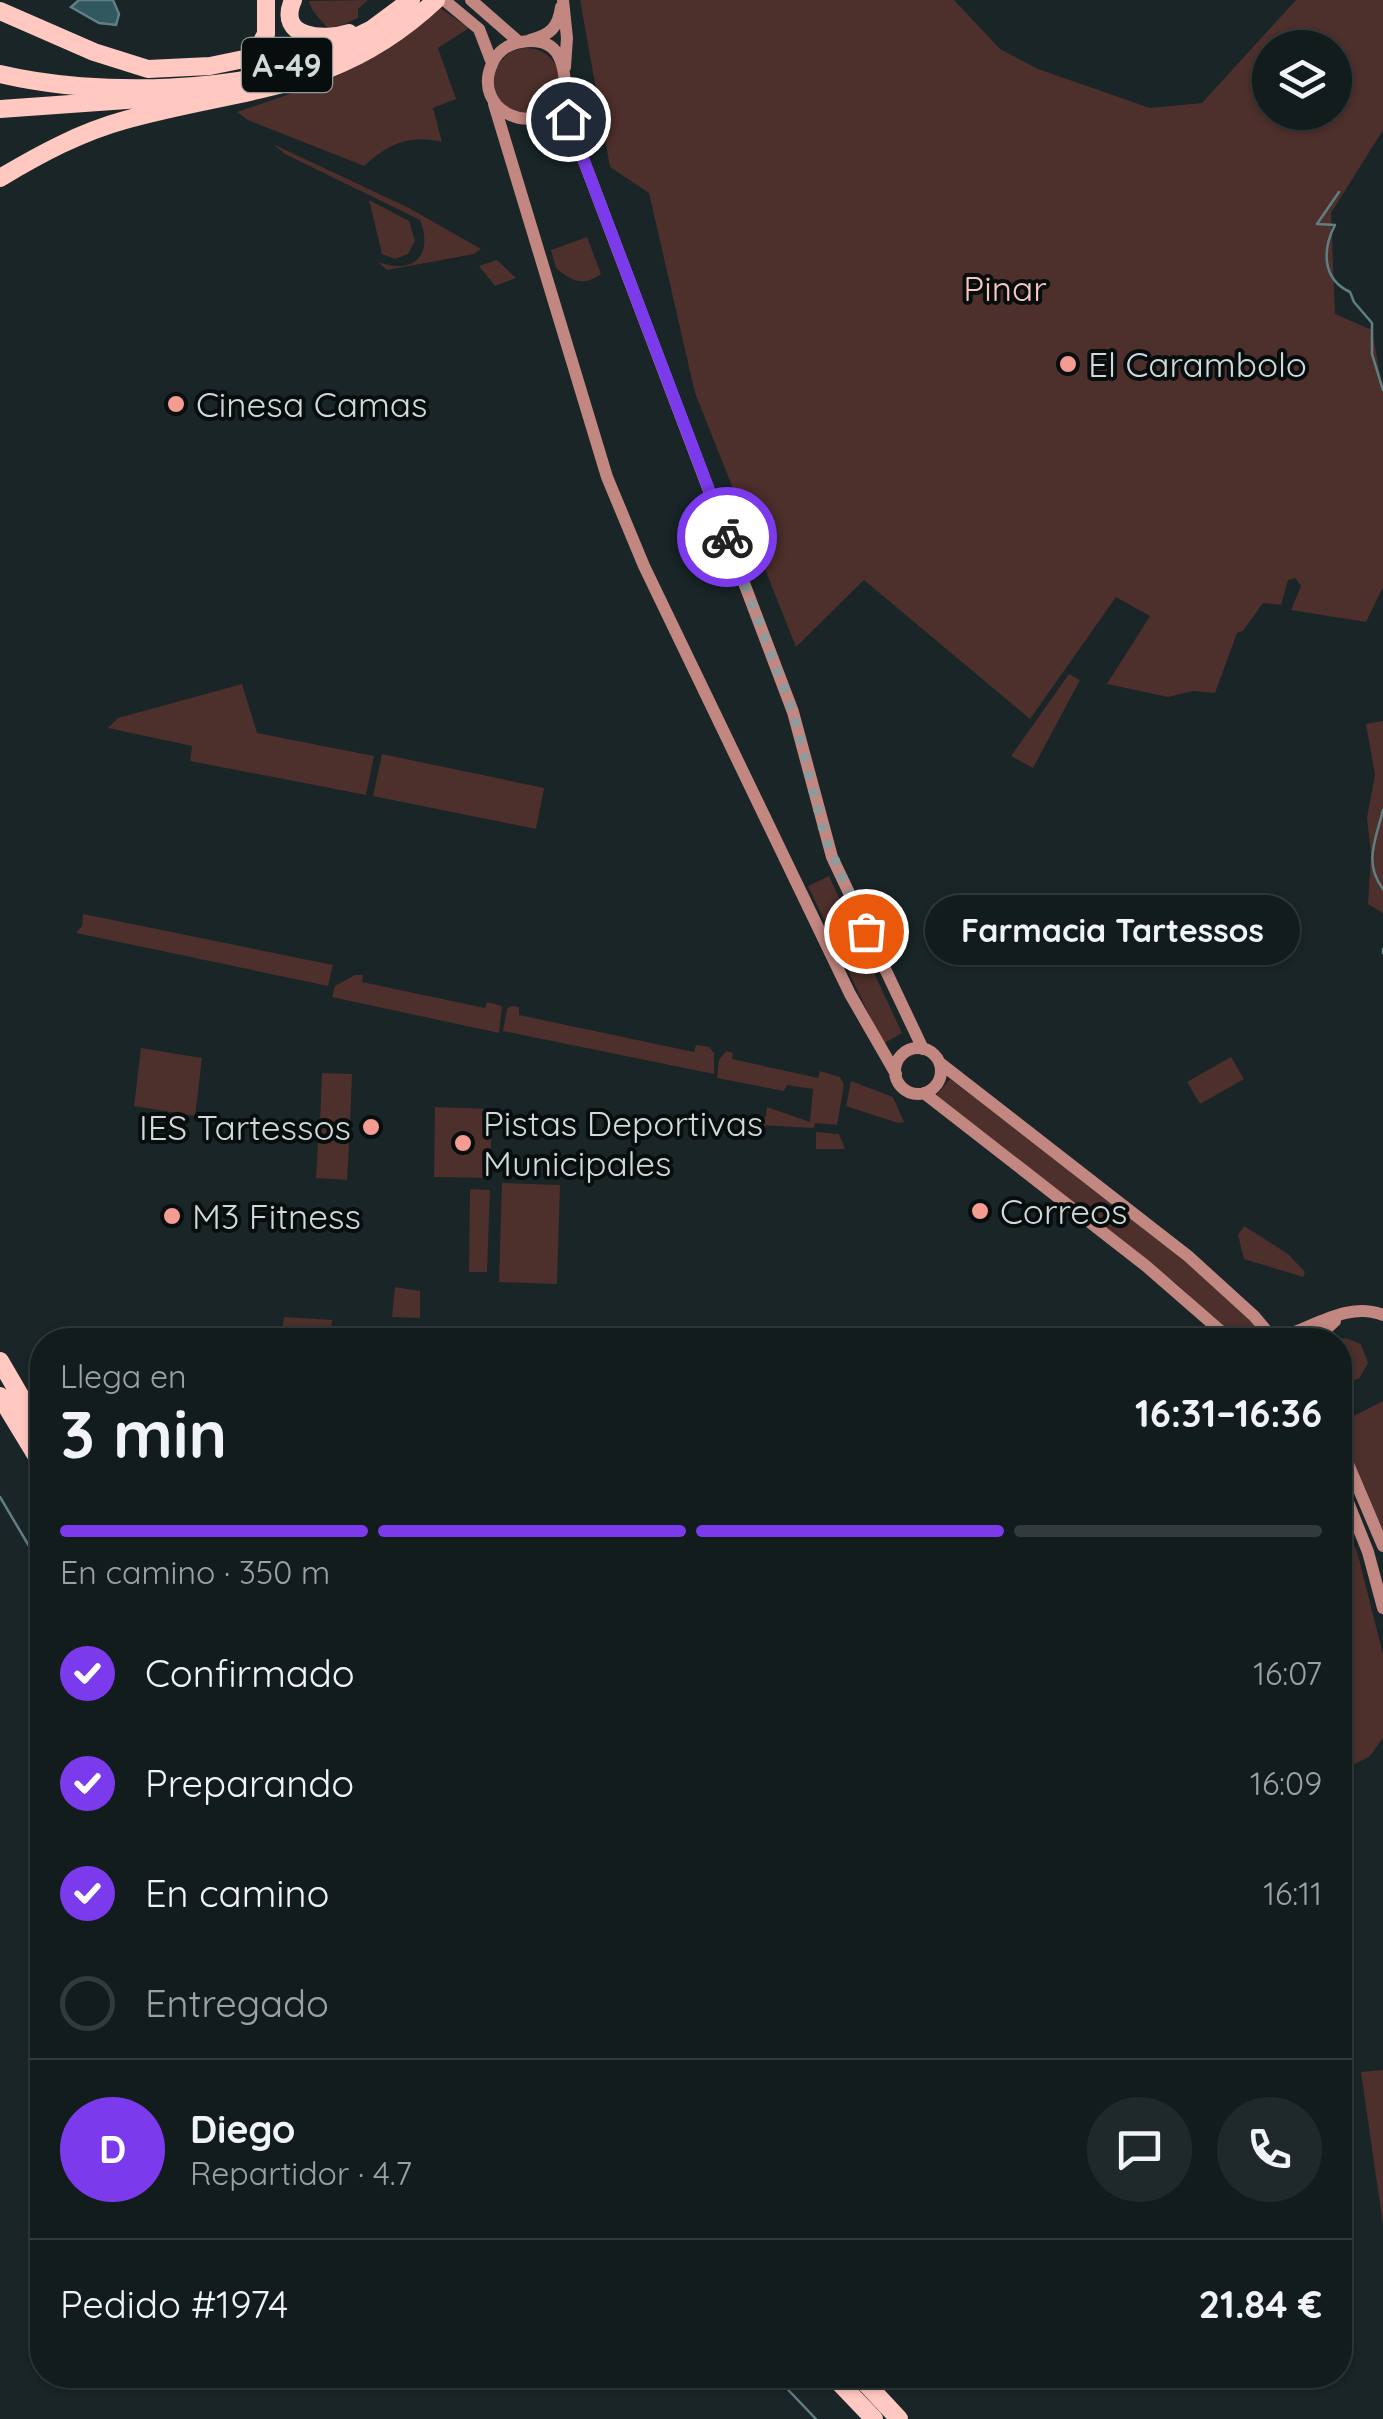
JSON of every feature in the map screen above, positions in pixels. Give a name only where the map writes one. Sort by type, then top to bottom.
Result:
[{"type":"highway","points":[[0,10],[94,52],[148,69],[231,63],[256,52],[266,34],[266,0]]},
{"type":"highway","points":[[294,0],[290,8],[292,23],[319,39],[349,33],[418,2]]},
{"type":"highway","points":[[0,1],[131,55],[190,66]]},
{"type":"highway","points":[[0,74],[49,83],[120,86],[201,85],[255,78],[290,71],[354,47],[418,2]]},
{"type":"highway","name":"A-49","points":[[148,69],[243,73],[290,64],[352,40],[418,2]]},
{"type":"highway","name":"A-49","points":[[0,175],[96,129],[317,76],[378,46],[418,2]]},
{"type":"highway","points":[[0,109],[165,98],[317,76]]},
{"type":"highway","points":[[22,165],[77,142],[136,125],[197,117]]},
{"type":"highway","points":[[0,190],[33,167],[66,151],[136,125]]},
{"type":"highway","points":[[0,175],[55,142],[96,129]]},
{"type":"highway","points":[[0,1361],[30,1413]]},
{"type":"highway","points":[[0,1396],[30,1445]]},
{"type":"highway","points":[[844,2388],[874,2419]]},
{"type":"highway","points":[[870,2388],[899,2419]]},
{"type":"main road","points":[[444,0],[479,29],[492,63]]},
{"type":"main road","points":[[471,0],[523,41],[548,46],[565,69]]},
{"type":"main road","points":[[494,101],[509,115],[528,120],[550,112],[563,97],[568,38],[563,0],[556,26],[544,37],[500,52],[492,63],[488,82],[578,390],[613,493],[652,584],[850,994],[905,1090],[924,1094],[1146,1266],[1218,1328]]},
{"type":"main road","points":[[563,97],[793,712],[832,857],[923,1049],[1188,1256],[1265,1328]]},
{"type":"main road","points":[[896,1074],[903,1054],[923,1049]]},
{"type":"main road","points":[[924,1094],[940,1078],[940,1062]]},
{"type":"main road","points":[[1303,1328],[1360,1310],[1383,1315]]},
{"type":"main road","points":[[1329,1328],[1345,1313]]},
{"type":"main road","points":[[1352,1473],[1383,1546]]},
{"type":"main road","points":[[1352,1512],[1383,1608]]},
{"type":"green space","points":[[368,0],[358,9],[358,18],[329,31],[309,1]]},
{"type":"green space","name":"Pinar","points":[[580,0],[954,0],[1000,49],[1038,69],[1150,108],[1202,103],[1252,48],[1252,130],[1352,130],[1352,30],[1269,30],[1296,0],[1383,0],[1383,130],[1331,213],[1335,314],[1372,330],[1383,391],[1383,587],[1366,622],[1291,610],[1301,586],[1295,578],[1288,580],[1281,605],[1263,603],[1243,631],[1237,633],[1215,693],[1193,691],[1168,697],[1107,684],[1150,616],[1116,597],[1030,719],[864,580],[796,647],[695,393],[649,193],[610,167]]},
{"type":"green space","points":[[440,8],[469,28],[438,48],[456,99],[433,108],[442,142],[409,140],[382,152],[364,166],[248,120],[237,112],[320,83],[368,60]]},
{"type":"green space","points":[[527,48],[550,58],[560,81],[550,104],[527,114],[504,104],[494,81],[504,58]]},
{"type":"green space","points":[[273,144],[409,208],[481,249],[474,254],[387,270],[378,262],[401,266],[410,264],[422,253],[424,233],[420,220],[285,154]]},
{"type":"green space","points":[[369,200],[409,221],[415,241],[408,254],[395,259],[382,254]]},
{"type":"green space","points":[[587,237],[601,274],[577,281],[556,268],[551,250]]},
{"type":"green space","points":[[497,260],[516,278],[495,286],[479,266]]},
{"type":"green space","points":[[1069,674],[1080,680],[1033,768],[1011,756]]},
{"type":"green space","points":[[242,684],[257,733],[374,756],[366,795],[190,761],[192,746],[108,728],[118,718]]},
{"type":"green space","points":[[1383,721],[1383,913],[1368,904],[1371,854],[1367,818],[1375,775],[1366,724]]},
{"type":"green space","points":[[382,754],[544,788],[536,829],[373,796]]},
{"type":"green space","points":[[829,876],[902,1033],[883,1044],[808,886]]},
{"type":"green space","points":[[83,914],[333,965],[328,986],[76,933],[82,926]]},
{"type":"green space","points":[[363,975],[362,982],[485,1008],[487,1002],[502,1006],[499,1033],[332,997],[335,986]]},
{"type":"green space","points":[[511,1006],[519,1007],[519,1015],[694,1052],[696,1045],[709,1047],[714,1053],[714,1074],[503,1031]]},
{"type":"green space","points":[[141,1048],[202,1058],[195,1116],[134,1106]]},
{"type":"green space","points":[[726,1051],[733,1053],[732,1059],[818,1078],[820,1071],[840,1077],[844,1085],[837,1125],[759,1125],[759,1118],[766,1117],[767,1107],[810,1122],[813,1089],[787,1085],[784,1091],[717,1078],[719,1060]]},
{"type":"green space","points":[[1231,1057],[1244,1079],[1200,1104],[1187,1082]]},
{"type":"green space","points":[[322,1073],[352,1074],[350,1124],[320,1123]]},
{"type":"green space","points":[[950,1079],[1160,1239],[1255,1324],[1250,1328],[1223,1328],[1178,1285],[934,1098]]},
{"type":"green space","points":[[851,1081],[893,1097],[904,1122],[846,1106]]},
{"type":"green space","name":"Pistas Deportivas Municipales","points":[[435,1107],[492,1109],[490,1178],[434,1177]]},
{"type":"green space","points":[[319,1125],[350,1127],[347,1180],[316,1178]]},
{"type":"green space","points":[[816,1132],[839,1134],[845,1149],[816,1149]]},
{"type":"green space","points":[[502,1183],[560,1185],[557,1284],[499,1282]]},
{"type":"green space","points":[[470,1189],[490,1190],[487,1272],[469,1272]]},
{"type":"green space","points":[[1244,1226],[1288,1254],[1305,1272],[1303,1277],[1244,1259],[1238,1235]]},
{"type":"green space","points":[[395,1287],[420,1291],[420,1318],[392,1317]]},
{"type":"green space","points":[[284,1317],[332,1320],[331,1328],[283,1328]]},
{"type":"green space","points":[[1352,1341],[1361,1344],[1368,1363],[1359,1379],[1352,1380]]},
{"type":"green space","points":[[1383,1401],[1383,1530],[1352,1462],[1352,1417]]},
{"type":"green space","points":[[1352,1540],[1383,1654],[1383,1738],[1369,1757],[1352,1765]]},
{"type":"green space","points":[[1383,2070],[1383,2225],[1361,2072]]},
{"type":"water","points":[[79,0],[113,0],[119,14],[116,25],[99,23],[71,7]]},
{"type":"waterway","points":[[1339,192],[1317,224],[1335,225],[1327,263],[1334,280],[1350,292],[1372,323],[1372,354],[1383,390]]},
{"type":"waterway","points":[[1383,810],[1372,860],[1383,889]]},
{"type":"waterway","points":[[0,1497],[30,1548]]},
{"type":"waterway","points":[[786,2388],[816,2419]]},
{"type":"way so far","points":[[727,537],[793,712],[826,840],[866,931]]},
{"type":"place","name":"El Carambolo","points":[[1068,364]]},
{"type":"place","name":"Cinesa Camas","points":[[176,404]]},
{"type":"place","name":"Farmacia Tartessos","points":[[866,931]]},
{"type":"place","name":"IES Tartessos","points":[[371,1127]]},
{"type":"place","name":"Pistas Deportivas Municipales","points":[[463,1143]]},
{"type":"place","name":"Correos","points":[[980,1211]]},
{"type":"place","name":"M3 Fitness","points":[[172,1216]]},
{"type":"route","points":[[568,119],[727,537]]}]
